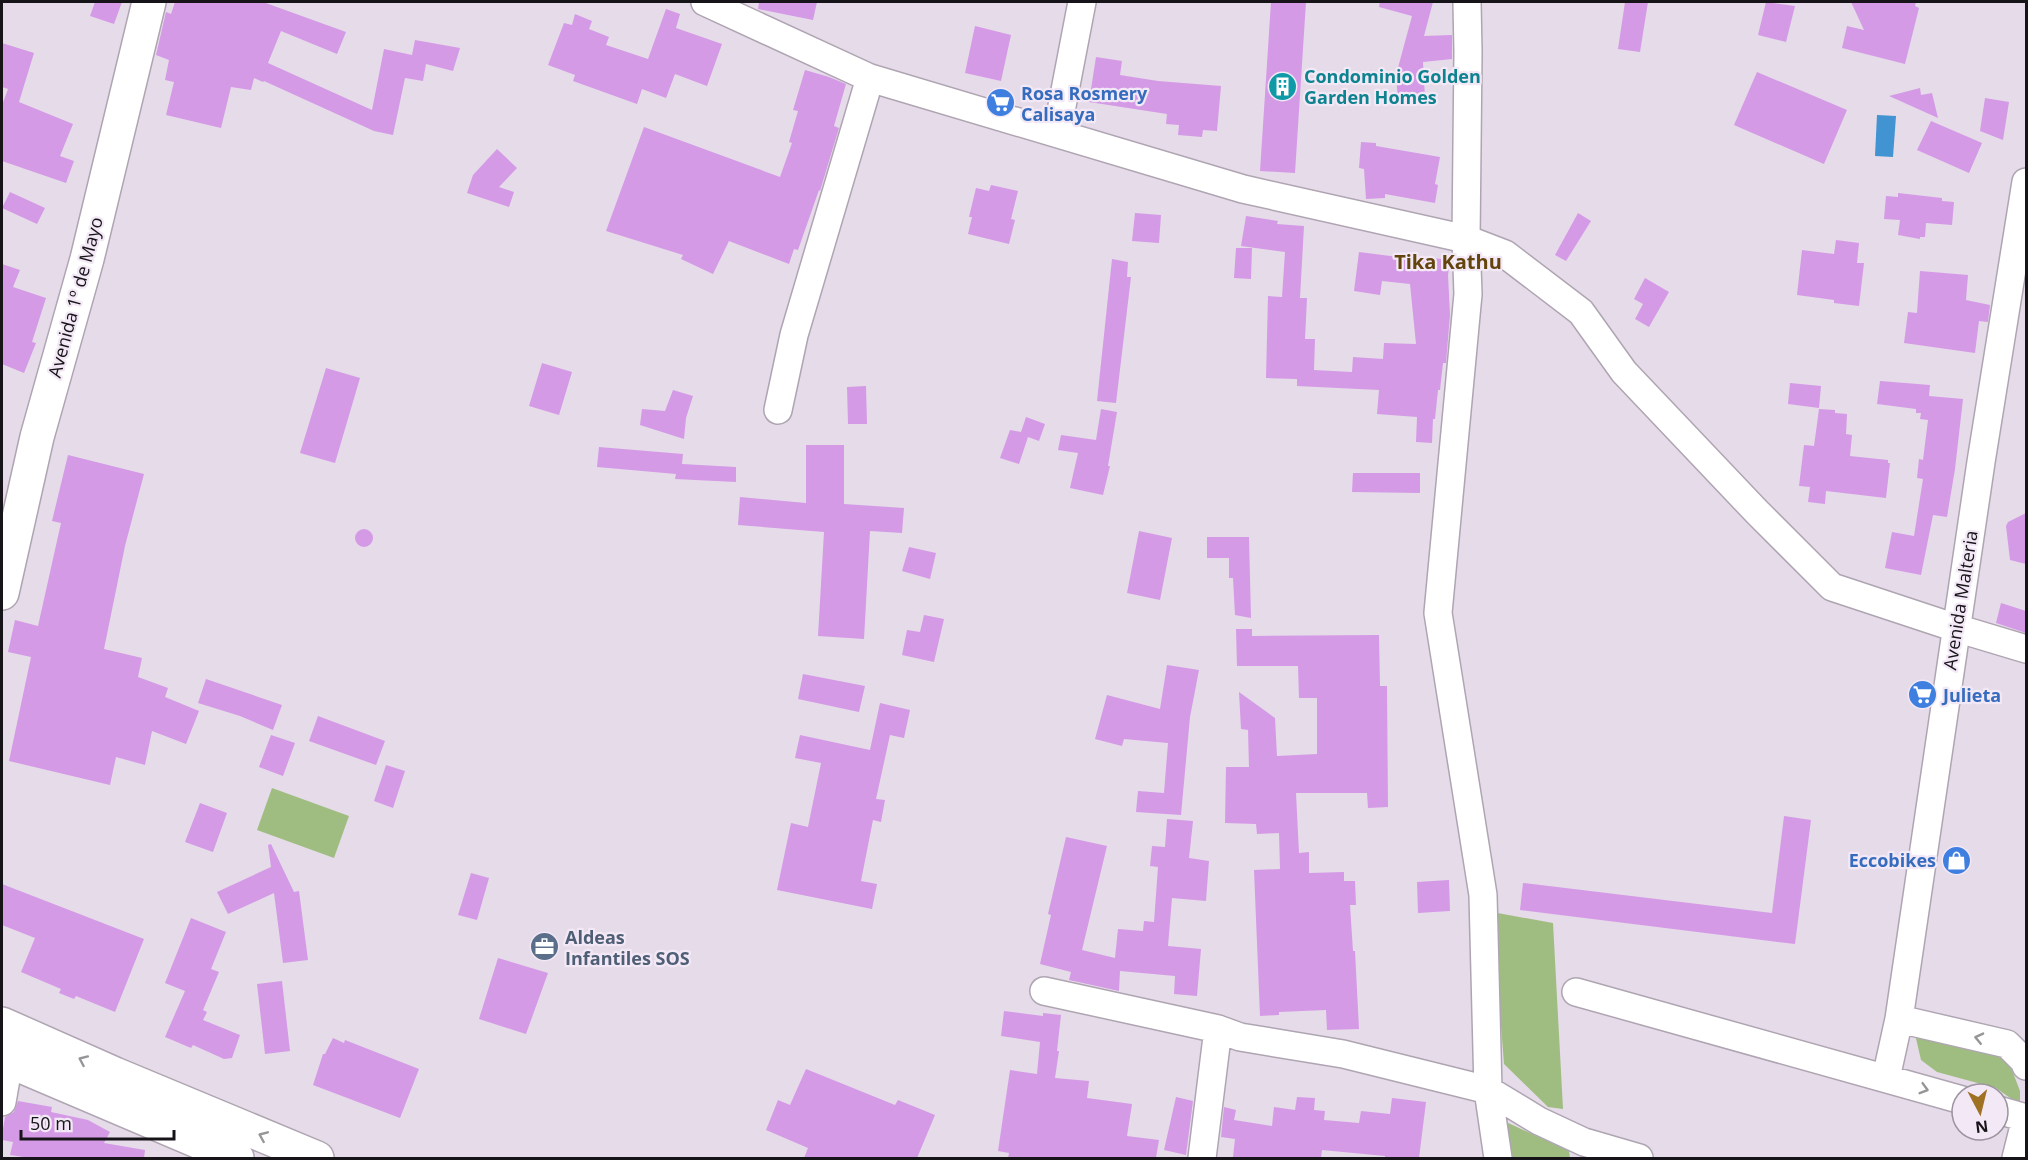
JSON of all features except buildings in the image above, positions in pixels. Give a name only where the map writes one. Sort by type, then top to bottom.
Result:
[{"type":"main road","name":"Avenida 1º de Mayo","points":[[2,593],[37,437],[87,259],[149,2]]},
{"type":"main road","points":[[8,1044],[237,1158]]},
{"type":"main road","points":[[8,1044],[115,1074],[317,1158]]},
{"type":"street","points":[[705,2],[870,78],[1243,189],[1466,238],[1505,255],[1581,312],[1623,372],[1832,587],[2026,649]]},
{"type":"street","points":[[1057,132],[1082,2]]},
{"type":"street","points":[[1467,2],[1466,238],[1468,294],[1438,613],[1483,895],[1488,1090],[1498,1158]]},
{"type":"street","points":[[778,410],[794,335],[870,78]]},
{"type":"street","name":"Avenida Malteria","points":[[1886,1078],[1899,1019],[1956,628],[2026,182]]},
{"type":"street","points":[[1044,991],[1218,1029],[1240,1037],[1343,1054],[1488,1090],[1539,1121],[1584,1142],[1639,1158]]},
{"type":"street","points":[[1576,992],[1950,1097]]},
{"type":"street","points":[[1899,1019],[2007,1044],[2026,1066]]},
{"type":"street","points":[[1202,1158],[1218,1029]]},
{"type":"street","points":[[2,1102],[8,1044]]},
{"type":"street","points":[[2010,1113],[2026,1118],[2016,1158]]},
{"type":"green space","points":[[272,788],[349,816],[334,858],[257,830]]},
{"type":"green space","points":[[1492,912],[1553,923],[1563,1109],[1548,1107],[1504,1064]]},
{"type":"green space","points":[[1915,1034],[2000,1054],[2012,1070],[2020,1091],[2020,1105],[2010,1098],[2010,1082],[1974,1082],[1937,1072],[1921,1060]]},
{"type":"green space","points":[[1506,1122],[1569,1151],[1570,1158],[1510,1158]]},
{"type":"water","points":[[1877,115],[1896,116],[1893,157],[1875,156]]},
{"type":"place","name":"Condominio Golden Garden Homes","points":[[1283,86]]},
{"type":"place","name":"Rosa Rosmery Calisaya","points":[[1000,103]]},
{"type":"place","name":"Julieta","points":[[1922,695]]},
{"type":"place","name":"Eccobikes","points":[[1957,860]]},
{"type":"place","name":"Aldeas Infantiles SOS","points":[[544,947]]},
{"type":"district","name":"Tika Kathu","points":[[1448,261]]}]
